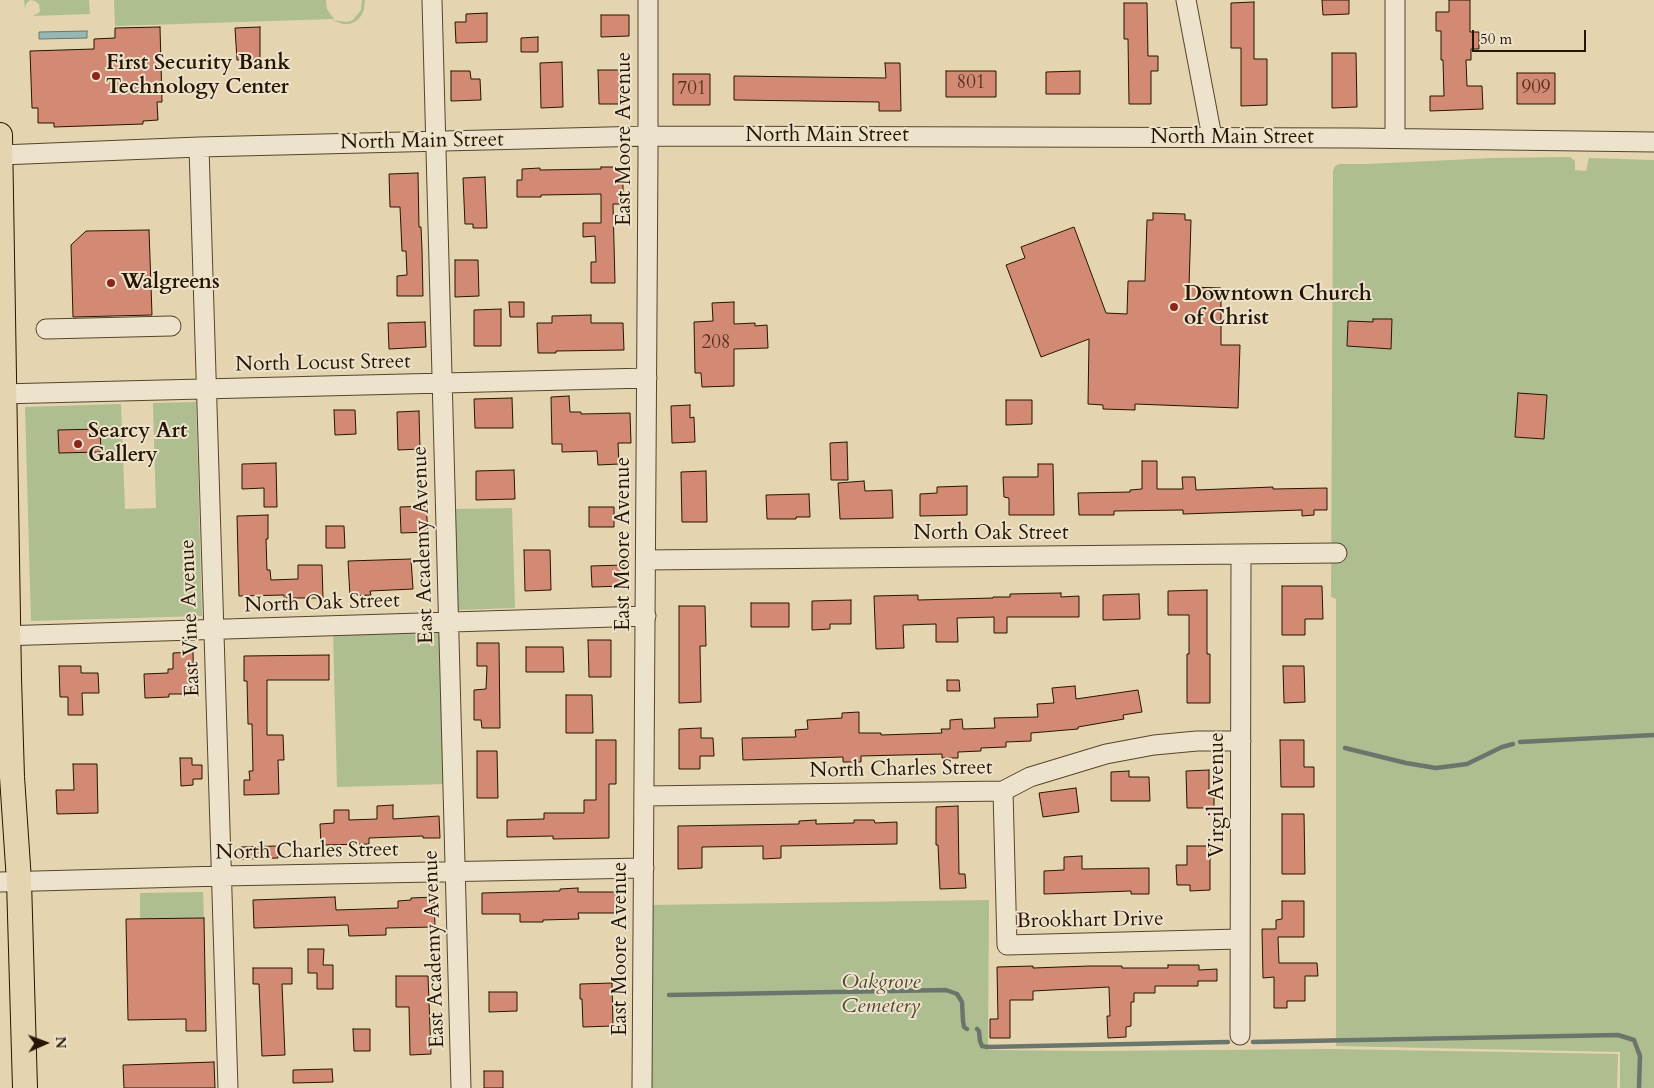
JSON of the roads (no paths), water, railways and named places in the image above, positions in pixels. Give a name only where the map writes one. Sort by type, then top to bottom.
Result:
[{"type":"main road","points":[[0,135],[4,636],[12,777],[9,881],[25,1088]]},
{"type":"street","points":[[432,0],[447,0]]},
{"type":"street","name":"East Academy Avenue","points":[[432,0],[461,1088]]},
{"type":"street","name":"East Moore Avenue","points":[[642,1088],[648,0]]},
{"type":"street","points":[[1186,0],[1212,137]]},
{"type":"street","points":[[1395,0],[1395,138]]},
{"type":"street","name":"North Main Street","points":[[0,155],[648,136],[1395,138],[1654,142]]},
{"type":"street","name":"East Vine Avenue","points":[[199,148],[228,1088]]},
{"type":"street","points":[[46,329],[171,326]]},
{"type":"street","name":"North Locust Street","points":[[2,394],[647,378]]},
{"type":"street","name":"North Oak Street","points":[[646,560],[1337,553]]},
{"type":"street","name":"Virgil Avenue","points":[[1240,1036],[1241,555]]},
{"type":"street","name":"North Oak Street","points":[[4,636],[646,616]]},
{"type":"street","name":"North Charles Street","points":[[645,796],[1003,790],[1030,777],[1106,754],[1163,744],[1241,740]]},
{"type":"street","name":"Brookhart Drive","points":[[1003,790],[1007,945],[1239,939]]},
{"type":"street","name":"North Charles Street","points":[[9,881],[644,868]]},
{"type":"water","points":[[87,31],[87,38],[39,39],[39,32]]},
{"type":"waterway","points":[[1520,742],[1654,735]]},
{"type":"waterway","points":[[1345,748],[1406,763],[1436,768],[1467,764],[1502,747],[1513,744]]},
{"type":"waterway","points":[[669,995],[946,990],[957,994],[962,1002],[964,1027],[967,1029]]},
{"type":"waterway","points":[[977,1029],[982,1046],[987,1047],[1228,1042]]},
{"type":"waterway","points":[[1253,1042],[1618,1035],[1634,1040],[1640,1056],[1639,1088]]},
{"type":"place","name":"First Security Bank Technology Center","points":[[96,76]]},
{"type":"place","name":"Walgreens","points":[[111,283]]},
{"type":"place","name":"Downtown Church of Christ","points":[[1174,307]]},
{"type":"place","name":"Searcy Art Gallery","points":[[78,444]]},
{"type":"park label","name":"Oakgrove Cemetery","points":[[881,995]]}]
